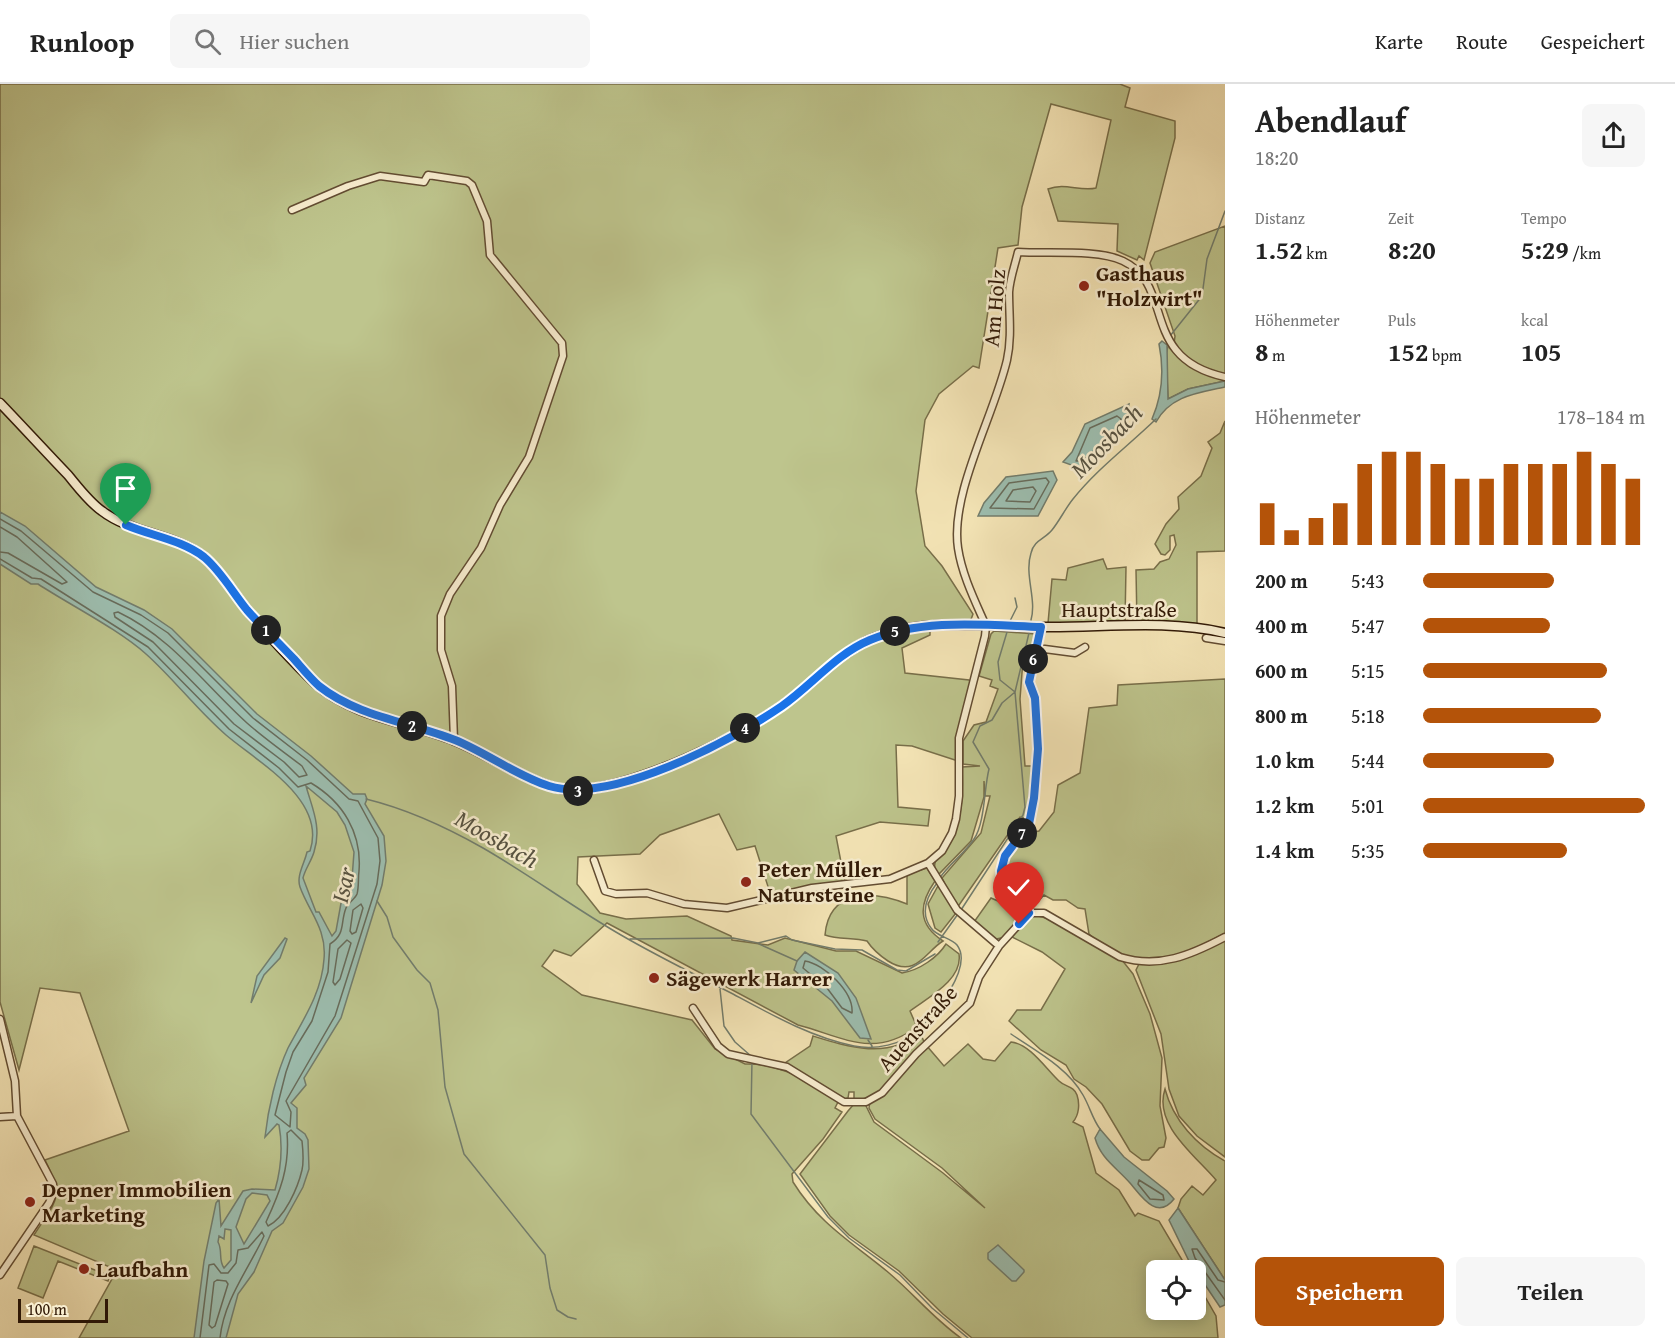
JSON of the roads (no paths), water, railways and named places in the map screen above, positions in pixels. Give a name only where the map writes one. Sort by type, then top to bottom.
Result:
[{"type":"main road","name":"Hauptstraße","points":[[0,403],[100,510],[126,525],[191,548],[205,558],[247,610],[316,684],[335,698],[355,708],[454,740],[549,786],[578,791],[607,786],[661,770],[751,725],[784,705],[847,653],[867,641],[895,631],[986,626],[1176,627],[1225,633]]},
{"type":"street","points":[[292,210],[348,186],[380,176],[424,182],[428,175],[467,181],[472,185],[487,221],[490,255],[562,343],[564,356],[530,457],[500,505],[481,548],[450,594],[441,616],[441,650],[453,686],[454,740]]},
{"type":"street","name":"Am Holz","points":[[986,626],[962,565],[958,547],[958,522],[964,491],[996,399],[1007,358],[1011,332],[1011,277],[1018,252],[1100,254],[1140,271],[1153,295],[1160,324],[1180,355],[1196,369],[1225,377]]},
{"type":"street","points":[[594,860],[605,891],[616,894],[647,893],[684,904],[727,908],[812,888],[890,879],[928,863],[942,851],[952,833],[956,819],[959,796],[959,738],[984,649],[986,626]]},
{"type":"street","points":[[1041,627],[1029,682],[1035,698],[1038,739],[1034,798],[1029,824],[1005,856],[1001,871],[1002,885],[1029,913],[1044,913],[1120,957],[1133,961],[1176,959],[1195,953],[1225,937]]},
{"type":"street","points":[[1206,638],[1225,641]]},
{"type":"street","points":[[1037,648],[1075,653],[1085,647]]},
{"type":"street","points":[[928,863],[959,912],[999,946]]},
{"type":"street","name":"Auenstraße","points":[[693,1008],[718,1046],[737,1058],[787,1067],[844,1102],[866,1102],[882,1093],[916,1054],[970,1003],[979,977],[999,946],[1029,913]]},
{"type":"street","points":[[0,1019],[15,1081],[16,1116],[53,1185],[53,1194],[0,1275]]},
{"type":"street","points":[[0,1117],[16,1116]]},
{"type":"water","points":[[1162,341],[1167,345],[1168,399],[1188,389],[1225,381],[1225,387],[1178,401],[1169,406],[1156,422],[1152,419],[1160,392],[1162,373],[1159,344]]},
{"type":"water","points":[[1129,404],[1124,434],[1082,469],[1063,462],[1072,452],[1085,424]]},
{"type":"water","points":[[1053,471],[1057,480],[1038,516],[978,516],[984,503],[1006,477]]},
{"type":"water","points":[[0,512],[25,526],[96,587],[144,610],[172,629],[257,714],[311,756],[353,794],[365,794],[367,799],[365,804],[384,836],[386,861],[382,885],[341,1018],[304,1078],[306,1085],[291,1103],[297,1108],[297,1128],[305,1134],[308,1140],[309,1169],[303,1187],[283,1223],[272,1231],[254,1272],[238,1294],[226,1338],[194,1338],[204,1261],[216,1203],[219,1199],[221,1226],[243,1191],[275,1190],[280,1166],[281,1141],[277,1124],[265,1137],[270,1103],[288,1048],[316,994],[324,959],[323,939],[299,883],[307,852],[310,851],[313,833],[309,815],[300,799],[287,784],[215,725],[135,645],[38,584],[31,584],[0,564]],"holes":[[[306,786],[337,812],[345,825],[354,852],[351,892],[341,903],[336,931],[332,936],[319,912],[316,912],[303,878],[314,852],[317,834]],[[252,1193],[267,1195],[270,1201],[244,1244],[236,1227],[246,1199]],[[225,1229],[231,1230],[231,1260],[224,1268],[218,1242],[219,1236],[224,1239]]]},
{"type":"water","points":[[285,938],[287,939],[280,958],[264,975],[251,1003],[257,976]]},
{"type":"water","points":[[805,952],[838,973],[856,998],[871,1039],[860,1038],[832,1001],[794,970],[797,961]]},
{"type":"water","points":[[1100,1129],[1124,1157],[1167,1191],[1174,1199],[1168,1205],[1162,1208],[1156,1207],[1144,1200],[1101,1152],[1095,1138]]},
{"type":"water","points":[[1178,1208],[1225,1280],[1225,1305],[1220,1307],[1206,1286],[1206,1260],[1189,1260],[1169,1220]]},
{"type":"water","points":[[998,1245],[1024,1270],[1016,1281],[1012,1281],[988,1259],[988,1253]]},
{"type":"waterway","name":"Moosbach","points":[[1170,336],[1202,296],[1207,259],[1225,211]]},
{"type":"waterway","name":"Moosbach","points":[[1031,620],[1033,604],[1029,561],[1032,549],[1052,530],[1073,499],[1092,478],[1156,419]]},
{"type":"waterway","points":[[1010,621],[1017,607],[1015,598]]},
{"type":"waterway","points":[[961,910],[1023,815],[1025,807],[1015,692],[1000,680],[998,662],[1007,632]]},
{"type":"waterway","name":"Moosbach","points":[[939,879],[978,832],[989,769],[973,742],[980,726],[992,720],[1002,703],[1015,692],[1029,633]]},
{"type":"waterway","name":"Moosbach","points":[[366,799],[411,813],[455,833],[500,858],[604,925],[648,950],[792,1024],[822,1037],[854,1046],[888,1045],[912,1035],[933,1014],[950,990],[960,966],[961,954],[957,945],[933,931],[925,911],[930,893],[937,883]]},
{"type":"waterway","points":[[377,901],[387,917],[393,937],[417,970],[430,983],[438,1010],[445,1087],[464,1154],[545,1255],[550,1288],[557,1310],[576,1319]]},
{"type":"waterway","points":[[938,942],[958,914]]},
{"type":"waterway","name":"Moosbach","points":[[630,939],[733,938],[758,943],[786,936],[792,940],[835,949],[862,950],[897,970],[906,971],[935,954]]},
{"type":"waterway","points":[[759,944],[797,961]]},
{"type":"waterway","points":[[720,989],[724,1026],[735,1042],[751,1056]]},
{"type":"waterway","points":[[1011,1034],[1069,1076],[1083,1095],[1100,1129]]},
{"type":"waterway","name":"Moosbach","points":[[868,1040],[872,1046]]},
{"type":"waterway","points":[[752,1060],[751,1114],[828,1217],[849,1238],[900,1275],[932,1308],[968,1338]]},
{"type":"place","name":"Gasthaus \"Holzwirt\"","points":[[1084,286]]},
{"type":"place","name":"Peter Müller Natursteine","points":[[746,882]]},
{"type":"place","name":"Sägewerk Harrer","points":[[654,978]]},
{"type":"place","name":"Depner Immobilien Marketing","points":[[30,1202]]},
{"type":"place","name":"Laufbahn","points":[[84,1269]]},
{"type":"water label","name":"Isar","points":[[343,885]]}]
